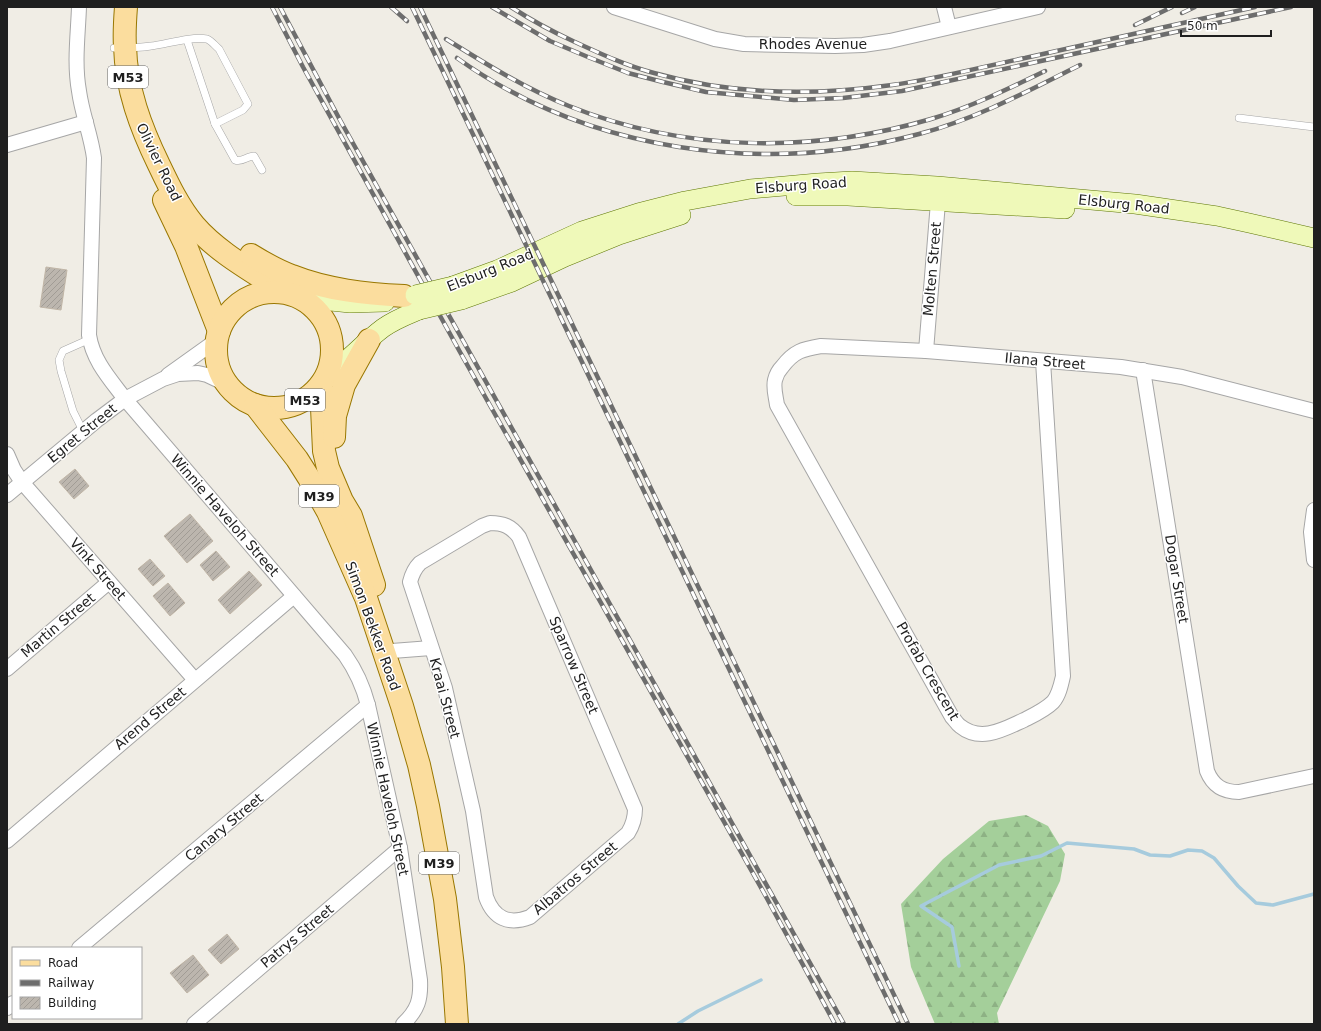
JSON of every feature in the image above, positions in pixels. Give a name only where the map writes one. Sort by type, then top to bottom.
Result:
[{"type":"main road","name":"Olivier Road","points":[[116,7],[119,48],[128,78],[135,111],[148,144],[170,189],[195,226],[216,246],[293,295]]},
{"type":"main road","name":"Olivier Road","points":[[126,7],[116,72],[122,100],[132,132],[186,246],[218,335]]},
{"type":"main road","points":[[148,144],[176,186],[188,201],[224,236],[244,252],[292,276],[322,285],[347,291],[413,301]]},
{"type":"main road","name":"Elsburg Road","points":[[293,295],[350,303],[413,301],[512,282],[619,234],[688,213],[752,199],[787,196],[937,194],[1109,202],[1177,210],[1249,222],[1314,238]]},
{"type":"main road","name":"Elsburg Road","points":[[937,194],[1175,220],[1248,234],[1314,250]]},
{"type":"main road","name":"M53","points":[[263,292],[293,295],[320,313],[326,323],[332,339],[333,356],[324,381],[307,398],[290,406],[272,408],[254,405],[239,397],[226,384],[219,370],[216,355],[218,335],[229,313],[244,300],[263,292]]},
{"type":"main road","name":"Elsburg Road","points":[[324,381],[369,340],[396,320],[413,301]]},
{"type":"main road","points":[[351,516],[337,464],[335,451],[335,416],[344,385],[369,340]]},
{"type":"main road","name":"Simon Bekker Road","points":[[324,381],[324,450],[328,468],[342,502],[351,516],[378,597],[387,650],[426,799],[445,899],[453,967],[457,1024]]},
{"type":"main road","name":"Simon Bekker Road","points":[[254,405],[297,459],[328,512],[387,650]]},
{"type":"street","name":"Winnie Haveloh Street","points":[[79,7],[76,75],[92,142],[94,158],[90,339],[93,352],[100,366],[125,399],[346,655],[357,672],[368,705],[400,848],[420,980],[418,1005],[408,1020]]},
{"type":"street","name":"Rhodes Avenue","points":[[614,7],[715,39],[744,44],[835,46],[863,45],[890,41],[1038,7]]},
{"type":"street","points":[[944,7],[949,27]]},
{"type":"street","points":[[7,145],[86,122]]},
{"type":"street","name":"Molten Street","points":[[926,351],[937,194]]},
{"type":"street","points":[[163,379],[218,335]]},
{"type":"street","name":"Ilana Street","points":[[779,370],[787,359],[796,352],[807,348],[821,346],[926,351],[1143,370],[1206,383],[1314,411]]},
{"type":"street","name":"Profab Crescent","points":[[779,370],[775,380],[777,405],[952,717],[961,727],[972,732],[986,734],[998,732],[1043,710],[1054,701],[1059,691],[1063,676],[1043,361]]},
{"type":"street","name":"Dogar Street","points":[[1143,370],[1207,771],[1210,779],[1216,786],[1226,791],[1239,792],[1314,776]]},
{"type":"street","points":[[163,379],[178,374],[198,373],[207,375],[226,384]]},
{"type":"street","name":"Egret Street","points":[[7,495],[83,431],[125,399],[163,379]]},
{"type":"street","name":"Vink Street","points":[[7,454],[14,470],[22,482],[195,680]]},
{"type":"street","points":[[1314,510],[1311,532],[1314,560]]},
{"type":"street","name":"Kraai Street","points":[[498,523],[490,523],[482,526],[420,563],[415,568],[410,582],[445,688],[473,811],[486,897],[489,906],[495,913],[503,918]]},
{"type":"street","name":"Sparrow Street","points":[[498,523],[507,525],[514,530],[519,537],[632,800],[635,809],[635,818]]},
{"type":"street","name":"Martin Street","points":[[7,669],[109,582]]},
{"type":"street","name":"Arend Street","points":[[7,840],[294,596]]},
{"type":"street","points":[[387,650],[431,648]]},
{"type":"street","name":"Canary Street","points":[[80,947],[368,705]]},
{"type":"street","name":"Albatros Street","points":[[503,918],[512,921],[522,920],[530,916],[628,833],[633,826],[635,818]]},
{"type":"street","name":"Patrys Street","points":[[194,1024],[400,848]]},
{"type":"lane","points":[[119,48],[151,46],[187,40],[209,40],[219,50],[248,104],[243,110],[215,124]]},
{"type":"lane","points":[[187,40],[215,124],[235,160],[240,161],[254,156],[262,170]]},
{"type":"lane","points":[[1239,118],[1314,127]]},
{"type":"lane","points":[[83,431],[73,411],[61,370],[60,360],[63,351],[90,339]]},
{"type":"green space","points":[[1026,815],[1048,826],[1065,854],[1060,881],[997,1013],[999,1024],[935,1024],[911,967],[901,904],[943,859],[989,821]]},
{"type":"building","points":[[46,267],[67,270],[61,310],[40,307]]},
{"type":"building","points":[[75,469],[89,486],[74,499],[59,482]]},
{"type":"building","points":[[190,514],[213,541],[187,563],[164,536]]},
{"type":"building","points":[[216,551],[230,567],[213,581],[200,565]]},
{"type":"building","points":[[150,559],[165,576],[153,586],[138,569]]},
{"type":"building","points":[[249,571],[262,585],[230,614],[218,600]]},
{"type":"building","points":[[168,583],[185,603],[170,616],[153,596]]},
{"type":"building","points":[[227,934],[239,949],[221,964],[208,950]]},
{"type":"building","points":[[193,955],[209,975],[187,993],[170,973]]},
{"type":"waterway","points":[[959,966],[952,927],[921,906],[999,865],[1041,856],[1067,843],[1134,849],[1150,855],[1170,856],[1188,850],[1202,851],[1214,858],[1238,886],[1256,903],[1273,905],[1314,894]]},
{"type":"waterway","points":[[678,1024],[698,1011],[761,980]]},
{"type":"railway","points":[[272,7],[303,67],[460,352],[764,893],[835,1024]]},
{"type":"railway","points":[[280,7],[340,120],[844,1024]]},
{"type":"railway","points":[[391,7],[407,21]]},
{"type":"railway","points":[[412,7],[899,1024]]},
{"type":"railway","points":[[420,7],[908,1024]]},
{"type":"railway","points":[[492,7],[550,41],[628,73],[706,92],[794,100],[843,98],[902,91],[1291,7]]},
{"type":"railway","points":[[511,7],[550,30],[595,51],[644,70],[713,86],[803,92],[862,89],[926,80],[1255,7]]},
{"type":"railway","points":[[1135,25],[1172,7]]},
{"type":"railway","points":[[1182,13],[1195,7]]},
{"type":"railway","points":[[446,39],[522,84],[569,106],[613,121],[657,132],[703,140],[748,143],[794,142],[840,138],[886,130],[931,119],[960,109],[1045,71]]},
{"type":"railway","points":[[457,58],[508,90],[563,115],[620,134],[679,147],[739,153],[800,153],[860,147],[919,134],[961,121],[1080,65]]}]
